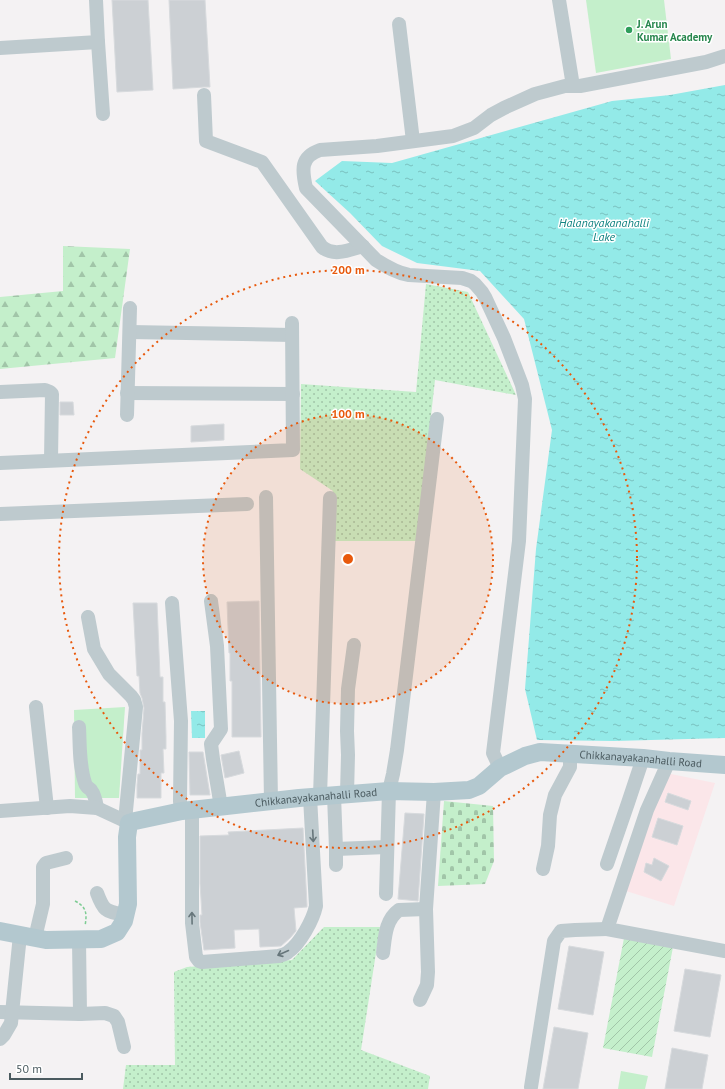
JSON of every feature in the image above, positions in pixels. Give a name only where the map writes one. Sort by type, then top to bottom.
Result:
[{"type":"main road","name":"Chikkanayakanahalli Road","points":[[127,822],[186,811],[271,801],[389,791],[434,792],[469,790],[479,786],[500,768],[525,756],[540,752],[643,758],[725,765]]},
{"type":"main road","points":[[12,932],[46,940],[80,940],[101,939],[117,932],[126,916],[128,904],[127,822]]},
{"type":"street","points":[[96,0],[103,114]]},
{"type":"street","points":[[559,0],[573,86]]},
{"type":"street","points":[[399,24],[412,141]]},
{"type":"street","points":[[0,48],[98,42]]},
{"type":"street","points":[[500,768],[493,753],[519,541],[525,399],[522,384],[504,338],[482,292],[471,281],[453,277],[409,275],[388,268],[376,260],[306,188],[303,177],[304,164],[308,156],[320,150],[377,146],[454,136],[474,128],[491,115],[535,94],[565,86],[580,86],[699,63],[725,56]]},
{"type":"street","points":[[204,95],[206,141],[262,162],[325,250],[337,253],[363,246]]},
{"type":"street","points":[[127,416],[130,308]]},
{"type":"street","points":[[0,463],[293,450],[294,394],[292,329],[130,332]]},
{"type":"street","points":[[0,392],[45,390],[52,394],[52,460]]},
{"type":"street","points":[[128,393],[294,394]]},
{"type":"street","points":[[386,894],[389,791],[397,750],[437,418]]},
{"type":"street","points":[[266,497],[271,801]]},
{"type":"street","points":[[172,603],[181,721],[180,801],[186,811],[192,923],[196,957],[202,962],[279,956],[288,952],[293,947],[311,923],[316,906],[328,796],[330,498]]},
{"type":"street","points":[[0,514],[247,504]]},
{"type":"street","points":[[211,601],[217,646],[221,729],[211,744],[221,807]]},
{"type":"street","points":[[0,811],[70,806],[97,808],[127,822],[136,707],[131,696],[109,674],[94,648],[88,617]]},
{"type":"street","points":[[336,865],[336,850],[328,796],[348,755],[348,689],[354,645]]},
{"type":"street","points":[[36,707],[47,808]]},
{"type":"street","points":[[79,727],[83,776],[86,786],[95,796],[97,808]]},
{"type":"street","points":[[544,869],[548,846],[550,815],[556,796],[570,767],[570,754]]},
{"type":"street","points":[[607,864],[643,758]]},
{"type":"street","points":[[607,929],[647,810],[669,761]]},
{"type":"street","points":[[420,1000],[427,985],[428,972],[426,909],[434,792]]},
{"type":"street","points":[[336,850],[387,847]]},
{"type":"street","points":[[0,1039],[8,1030],[11,1023],[6,1013],[12,932],[43,904],[43,867],[46,863],[66,858]]},
{"type":"street","points":[[97,893],[105,909],[126,916]]},
{"type":"street","points":[[383,953],[386,928],[396,912],[399,910],[426,909]]},
{"type":"street","points":[[531,1087],[554,941],[561,932],[607,929],[725,951]]},
{"type":"street","points":[[80,940],[80,1014]]},
{"type":"street","points":[[6,1013],[105,1013],[114,1016],[118,1022],[124,1047]]},
{"type":"path","points":[[75,901],[80,903],[86,911],[85,924],[80,940]]},
{"type":"shaded area","points":[[666,773],[715,783],[674,906],[626,891]]},
{"type":"green space","name":"J. Arun Kumar Academy","points":[[586,0],[664,0],[671,59],[596,73]]},
{"type":"green space","points":[[63,246],[130,249],[115,358],[0,369],[0,297],[63,291]]},
{"type":"green space","points":[[426,284],[468,292],[516,395],[435,380],[417,541],[332,541],[333,491],[300,469],[301,384],[416,392]]},
{"type":"green space","points":[[125,707],[119,798],[75,798],[74,710]]},
{"type":"green space","points":[[444,801],[493,806],[494,861],[485,884],[438,886]]},
{"type":"green space","points":[[324,927],[380,927],[361,1050],[430,1076],[428,1089],[123,1089],[126,1065],[175,1065],[174,972],[187,967],[292,960]]},
{"type":"green space","points":[[624,938],[673,947],[652,1057],[603,1048]]},
{"type":"green space","points":[[621,1071],[648,1076],[645,1089],[618,1089]]},
{"type":"water","name":"Halanayakanahalli Lake","points":[[725,85],[725,738],[614,741],[537,740],[525,689],[536,549],[552,430],[524,319],[480,271],[417,263],[382,246],[350,213],[315,181],[342,161],[392,163],[612,101],[670,95]]},
{"type":"water","points":[[191,711],[205,711],[205,738],[192,738]]},
{"type":"building","points":[[112,0],[148,0],[153,90],[117,92]]},
{"type":"building","points":[[169,0],[205,0],[210,87],[173,89]]},
{"type":"building","points":[[60,402],[73,402],[74,415],[60,415]]},
{"type":"building","points":[[224,424],[224,440],[191,442],[191,426]]},
{"type":"building","points":[[259,601],[261,737],[232,737],[232,681],[230,681],[227,602]]},
{"type":"building","points":[[133,603],[157,603],[160,677],[163,677],[163,702],[165,702],[166,737],[166,749],[163,749],[164,773],[161,773],[161,798],[137,798],[138,774],[140,774],[140,750],[142,750],[144,708],[140,693],[139,676],[137,676]]},
{"type":"building","points":[[239,751],[244,773],[225,778],[221,755]]},
{"type":"building","points":[[189,752],[203,752],[210,795],[190,795]]},
{"type":"building","points":[[668,793],[691,801],[688,810],[665,802]]},
{"type":"building","points":[[405,813],[424,814],[418,901],[398,899]]},
{"type":"building","points":[[658,818],[683,826],[677,845],[652,837]]},
{"type":"building","points":[[303,828],[307,907],[294,908],[296,931],[281,946],[260,947],[259,929],[234,930],[235,948],[204,950],[200,922],[200,915],[202,915],[200,836],[229,835],[228,832]]},
{"type":"building","points":[[654,858],[669,866],[661,881],[644,872],[646,863],[652,865]]},
{"type":"building","points":[[569,946],[604,952],[593,1015],[558,1009]]},
{"type":"building","points":[[685,969],[721,975],[710,1037],[674,1031]]},
{"type":"building","points":[[554,1027],[588,1033],[578,1089],[543,1089]]},
{"type":"building","points":[[672,1048],[708,1055],[702,1089],[665,1089]]},
{"type":"place","name":"J. Arun Kumar Academy","points":[[629,30]]}]
